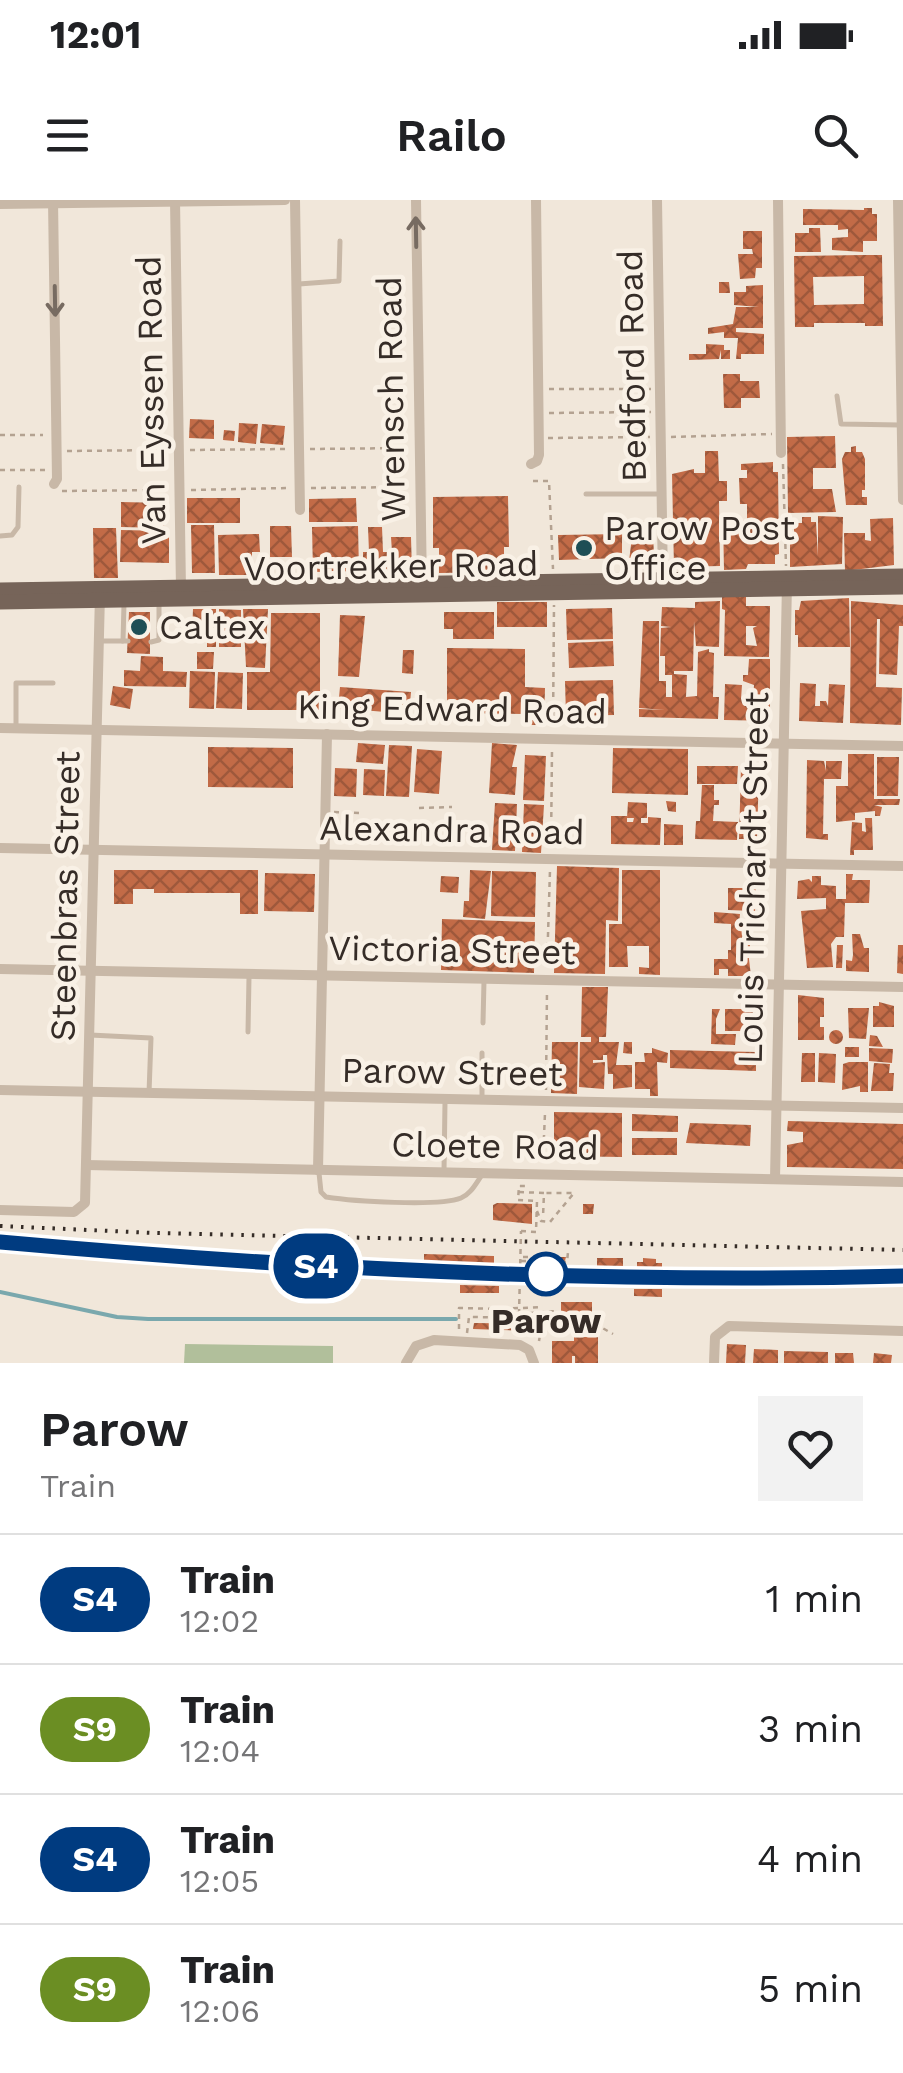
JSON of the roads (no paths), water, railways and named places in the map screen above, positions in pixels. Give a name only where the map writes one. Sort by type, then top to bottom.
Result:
[{"type":"main road","name":"Voortrekker Road","points":[[0,590],[422,591],[787,583],[903,576]]},
{"type":"main road","name":"Voortrekker Road","points":[[787,583],[903,587]]},
{"type":"main road","name":"Voortrekker Road","points":[[0,602],[100,593],[124,599],[159,599],[181,593]]},
{"type":"street","points":[[0,204],[288,200],[296,284],[300,510]]},
{"type":"street","name":"Wrensch Road","points":[[416,200],[422,591]]},
{"type":"street","points":[[530,464],[539,455],[536,200]]},
{"type":"street","name":"Bedford Road","points":[[657,200],[663,585]]},
{"type":"street","points":[[778,200],[782,458]]},
{"type":"street","points":[[898,200],[903,500]]},
{"type":"street","name":"Van Eyssen Road","points":[[175,201],[181,593]]},
{"type":"street","points":[[53,202],[60,451],[57,488]]},
{"type":"street","name":"Louis Trichardt Street","points":[[776,1179],[787,583]]},
{"type":"street","name":"Steenbras Street","points":[[0,1210],[74,1212],[84,1206],[100,593]]},
{"type":"street","name":"King Edward Road","points":[[0,728],[903,746]]},
{"type":"street","points":[[318,1170],[328,734]]},
{"type":"street","name":"Alexandra Road","points":[[0,848],[903,866]]},
{"type":"street","name":"Victoria Street","points":[[0,969],[903,987]]},
{"type":"street","name":"Parow Street","points":[[0,1090],[903,1108]]},
{"type":"street","name":"Cloete Road","points":[[86,1165],[903,1182]]},
{"type":"street","points":[[714,1363],[714,1342],[720,1330],[728,1326],[903,1331]]},
{"type":"street","points":[[406,1363],[416,1346],[434,1340],[520,1345],[529,1350],[534,1363]]},
{"type":"lane","points":[[296,284],[339,281],[340,241]]},
{"type":"lane","points":[[837,396],[841,424],[902,425]]},
{"type":"lane","points":[[0,536],[12,535],[17,530],[19,487]]},
{"type":"lane","points":[[586,494],[662,494]]},
{"type":"lane","points":[[99,641],[125,641],[124,599]]},
{"type":"lane","points":[[154,641],[159,599]]},
{"type":"lane","points":[[16,728],[16,683],[54,684]]},
{"type":"lane","points":[[248,1032],[249,974]]},
{"type":"lane","points":[[483,1024],[484,978]]},
{"type":"lane","points":[[90,1035],[151,1038],[149,1093]]},
{"type":"lane","points":[[482,1053],[482,1100]]},
{"type":"lane","points":[[444,1172],[445,1099]]},
{"type":"lane","points":[[318,1170],[321,1192],[326,1197],[371,1201],[455,1200],[468,1194],[483,1173]]},
{"type":"waterway","points":[[0,1292],[117,1317],[148,1319],[456,1319]]},
{"type":"railway","points":[[0,1226],[903,1250]]},
{"type":"railway","points":[[0,1249],[364,1275],[732,1284],[903,1283]]},
{"type":"train","name":"S4","points":[[0,1242],[364,1268],[642,1276],[903,1276]]},
{"type":"place","name":"Parow Post Office","points":[[584,548]]},
{"type":"place","name":"Caltex","points":[[139,627]]},
{"type":"place","name":"Parow","points":[[546,1274]]}]
